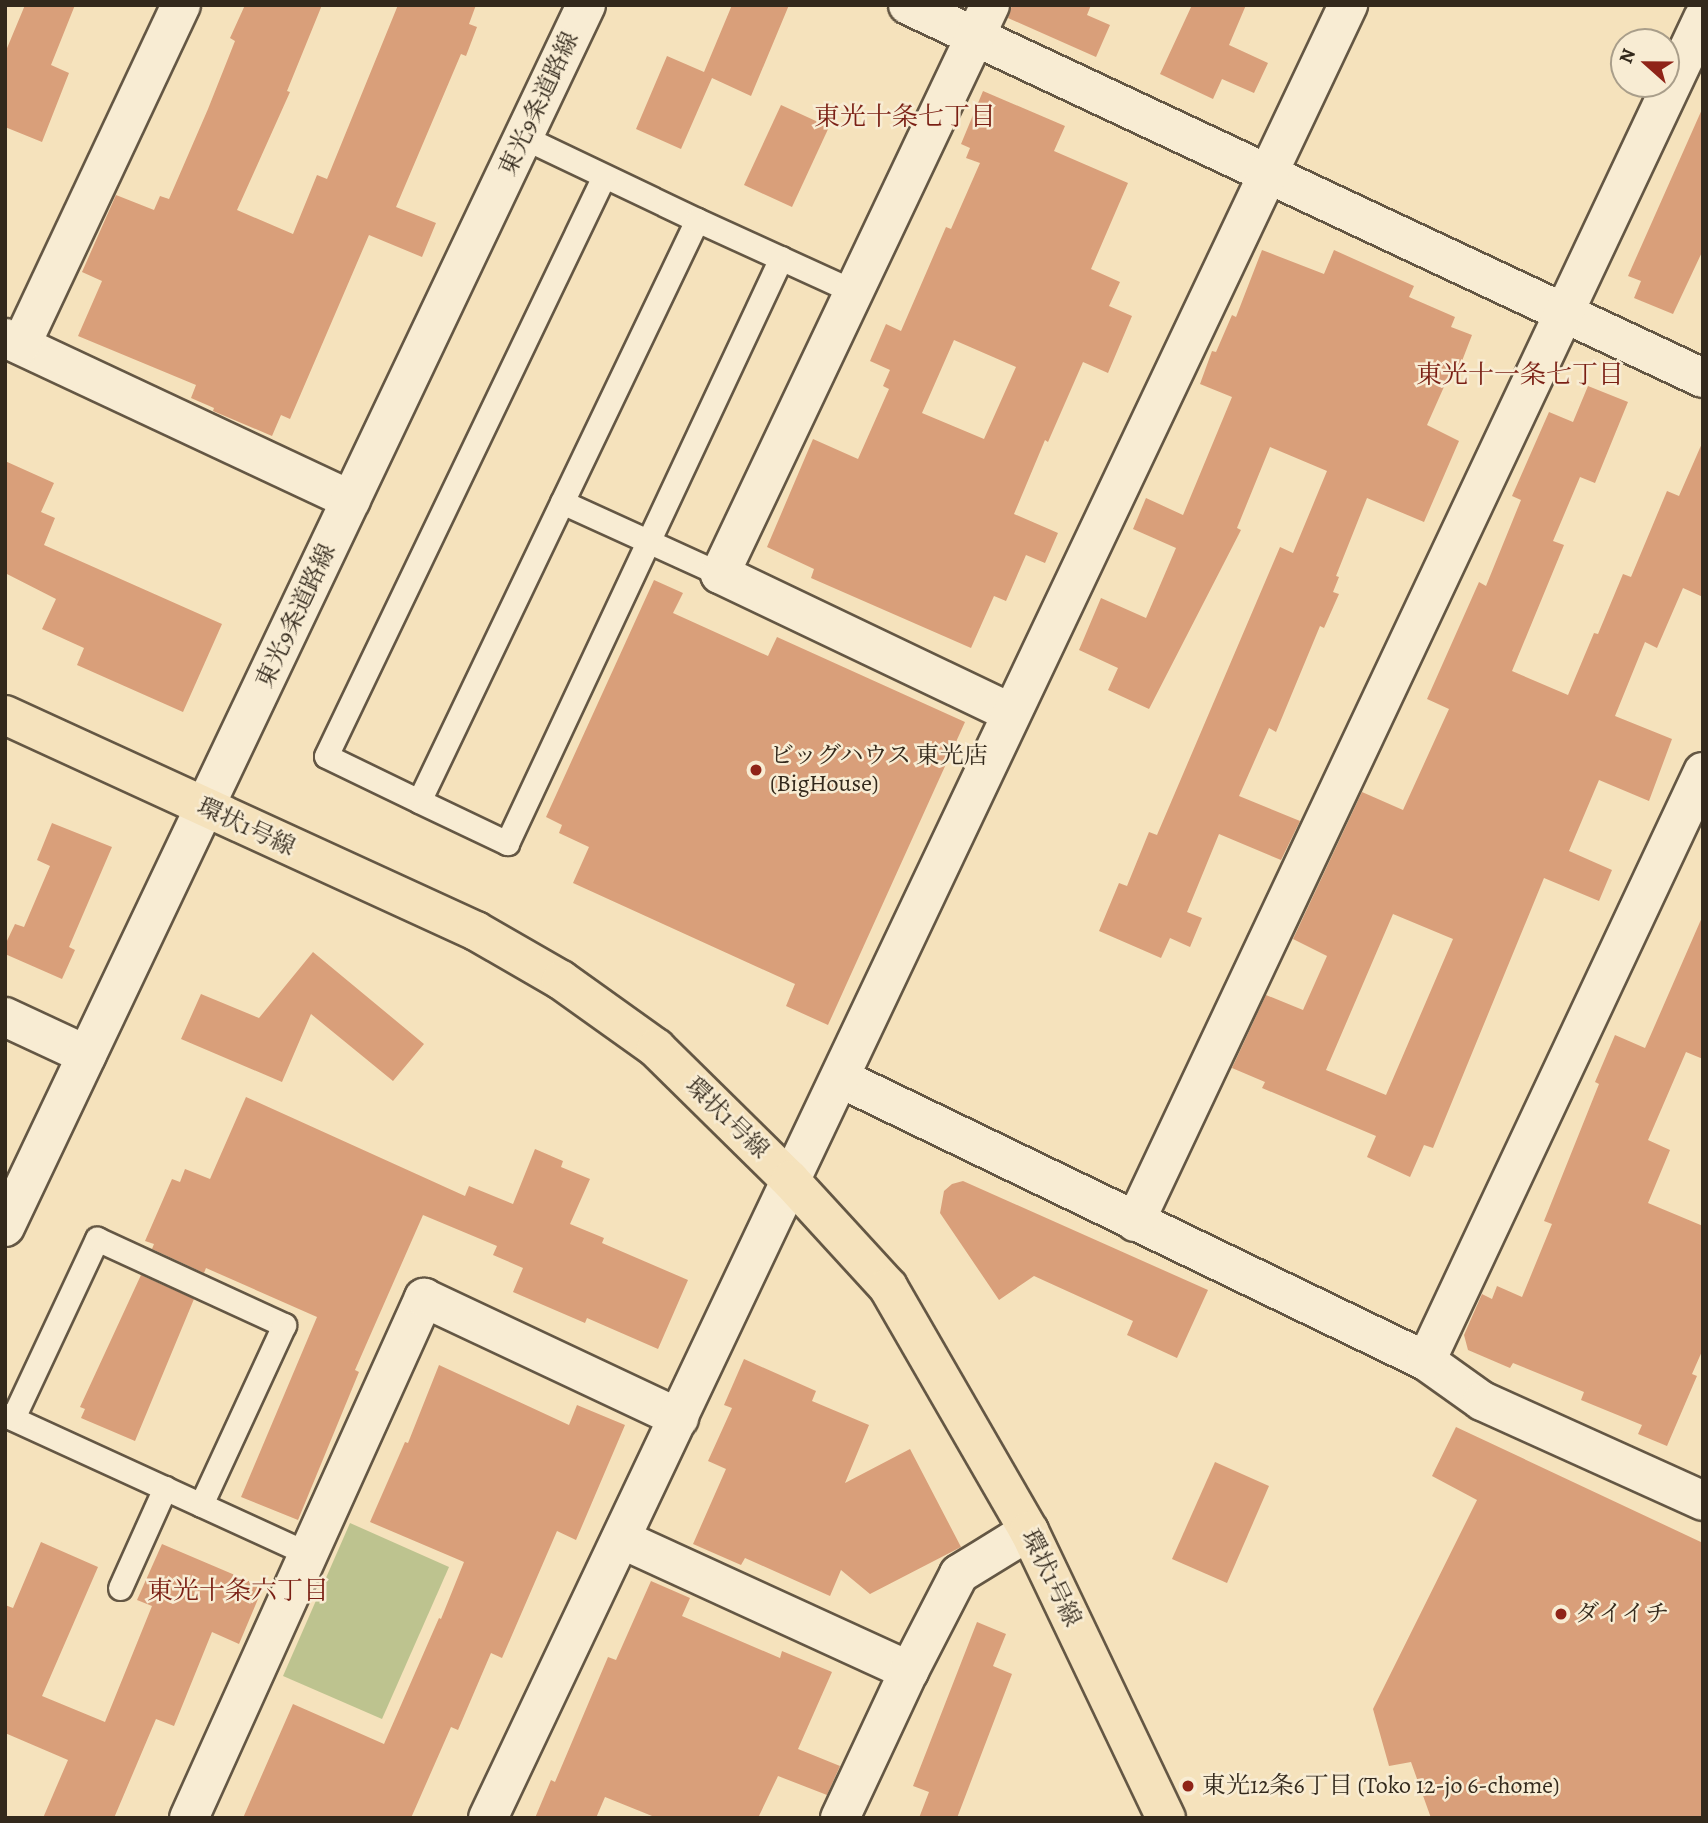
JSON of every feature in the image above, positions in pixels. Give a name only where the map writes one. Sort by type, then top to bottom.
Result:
[{"type":"main road","name":"環状1号線","points":[[5,715],[476,931],[561,980],[656,1048],[790,1180],[888,1287],[1030,1531],[1166,1818]]},
{"type":"street","points":[[181,5],[13,342],[351,500]]},
{"type":"street","name":"東光9条道路線","points":[[5,1227],[586,5]]},
{"type":"street","points":[[908,5],[983,21],[1268,174],[1703,378]]},
{"type":"street","points":[[488,1818],[1348,5]]},
{"type":"street","points":[[1135,1222],[1703,18]]},
{"type":"street","points":[[983,21],[720,574],[1012,713]]},
{"type":"street","points":[[1426,1361],[1703,772]]},
{"type":"street","points":[[5,1017],[87,1055]]},
{"type":"street","points":[[840,1078],[1426,1361],[1482,1401],[1703,1501]]},
{"type":"street","points":[[188,1818],[424,1298],[679,1418]]},
{"type":"street","points":[[840,1818],[909,1671],[959,1574],[1030,1531]]},
{"type":"street","points":[[621,1539],[909,1671]]},
{"type":"lane","points":[[523,137],[855,292]]},
{"type":"lane","points":[[604,176],[326,756],[507,843],[780,258]]},
{"type":"lane","points":[[419,801],[697,220]]},
{"type":"lane","points":[[562,502],[720,574]]},
{"type":"lane","points":[[201,1505],[284,1325],[97,1239],[9,1416],[201,1505],[308,1554]]},
{"type":"lane","points":[[120,1588],[165,1488]]},
{"type":"green space","points":[[350,1523],[449,1567],[382,1719],[283,1676]]},
{"type":"building","points":[[25,5],[75,5],[51,65],[69,73],[42,142],[5,127],[5,53]]},
{"type":"building","points":[[245,5],[322,5],[287,91],[290,92],[237,210],[293,234],[317,175],[327,179],[398,5],[476,5],[469,24],[477,27],[466,56],[461,54],[396,207],[436,223],[422,257],[369,235],[290,419],[281,415],[272,436],[213,411],[214,408],[191,398],[196,385],[78,336],[102,281],[82,272],[116,195],[154,210],[160,196],[169,199],[235,41],[230,38]]},
{"type":"building","points":[[732,5],[789,5],[751,96],[712,78],[681,149],[636,129],[667,56],[704,72]]},
{"type":"building","points":[[1012,5],[1091,5],[1087,15],[1110,25],[1096,57],[1008,18]]},
{"type":"building","points":[[1192,5],[1246,5],[1229,45],[1268,63],[1254,93],[1222,79],[1213,99],[1160,74]]},
{"type":"building","points":[[983,91],[1065,126],[1054,151],[1128,183],[1091,269],[1120,282],[1109,306],[1132,316],[1108,373],[1083,362],[1048,442],[1045,440],[1014,514],[1058,533],[1045,563],[1026,555],[1006,601],[994,596],[971,648],[811,578],[814,569],[767,547],[813,439],[858,459],[889,389],[883,386],[890,370],[870,361],[886,324],[901,331],[946,227],[951,229],[980,163],[966,158],[970,148],[961,144]],"holes":[[[954,340],[1016,367],[984,439],[922,413]]]},
{"type":"building","points":[[781,105],[829,127],[792,207],[744,185]]},
{"type":"building","points":[[1703,107],[1703,250],[1673,314],[1634,298],[1641,281],[1628,276]]},
{"type":"building","points":[[1262,250],[1324,274],[1334,250],[1414,286],[1409,297],[1455,317],[1451,327],[1472,335],[1457,374],[1451,371],[1427,425],[1459,441],[1424,522],[1367,498],[1336,576],[1339,577],[1333,592],[1339,594],[1324,628],[1320,626],[1276,732],[1269,728],[1239,796],[1300,821],[1281,860],[1219,834],[1187,912],[1202,918],[1190,947],[1170,938],[1161,958],[1099,931],[1119,883],[1127,886],[1149,832],[1157,835],[1280,547],[1293,553],[1327,471],[1270,447],[1237,528],[1241,530],[1149,709],[1108,690],[1118,668],[1079,650],[1101,598],[1146,618],[1176,548],[1133,529],[1146,498],[1183,515],[1232,397],[1200,384],[1212,351],[1216,352],[1232,315],[1236,317]]},
{"type":"building","points":[[1588,386],[1628,402],[1595,483],[1580,477],[1553,541],[1564,545],[1512,671],[1568,695],[1623,574],[1631,577],[1667,491],[1679,496],[1703,441],[1703,597],[1683,588],[1657,648],[1645,642],[1615,716],[1672,739],[1649,801],[1599,780],[1569,851],[1612,870],[1599,901],[1544,878],[1433,1148],[1424,1145],[1410,1177],[1367,1157],[1376,1136],[1262,1088],[1265,1082],[1232,1068],[1266,995],[1303,1010],[1327,956],[1293,939],[1362,792],[1403,810],[1449,709],[1427,699],[1479,582],[1486,586],[1521,500],[1512,496],[1549,412],[1573,422]],"holes":[[[1393,914],[1453,939],[1386,1095],[1326,1070]]]},
{"type":"building","points":[[5,461],[54,483],[41,512],[55,518],[44,545],[222,624],[183,712],[77,665],[84,648],[42,629],[56,599],[5,573]]},
{"type":"building","name":"ビッグハウス 東光店 (BigHouse)","points":[[654,580],[683,593],[673,613],[768,656],[777,637],[965,722],[828,1025],[786,1006],[795,984],[573,883],[589,847],[559,833],[562,825],[546,817]]},
{"type":"building","points":[[52,823],[112,847],[69,947],[75,950],[62,979],[5,954],[5,945],[15,924],[24,927],[50,866],[37,860]]},
{"type":"building","points":[[1703,915],[1703,1059],[1686,1052],[1648,1140],[1670,1150],[1648,1203],[1703,1226],[1703,1349],[1692,1374],[1697,1376],[1667,1446],[1638,1434],[1642,1425],[1581,1400],[1584,1392],[1513,1363],[1510,1368],[1468,1350],[1464,1335],[1482,1294],[1492,1299],[1497,1286],[1522,1297],[1552,1224],[1544,1221],[1599,1084],[1595,1082],[1615,1035],[1645,1048]]},
{"type":"building","points":[[313,952],[424,1044],[393,1081],[311,1014],[282,1082],[181,1039],[201,994],[259,1018]]},
{"type":"building","points":[[246,1097],[465,1196],[469,1186],[513,1204],[535,1149],[563,1161],[561,1167],[590,1179],[570,1224],[604,1238],[602,1243],[688,1280],[658,1349],[587,1318],[585,1323],[513,1292],[523,1268],[493,1255],[497,1246],[423,1215],[355,1370],[359,1372],[298,1520],[241,1497],[317,1317],[206,1268],[204,1273],[152,1249],[154,1244],[145,1241],[172,1179],[180,1182],[185,1169],[210,1179]]},
{"type":"building","points":[[963,1181],[1208,1290],[1177,1358],[1127,1335],[1133,1321],[1034,1276],[999,1300],[940,1213],[944,1191],[952,1184]]},
{"type":"building","points":[[141,1275],[194,1299],[135,1441],[81,1418],[85,1409],[80,1407]]},
{"type":"building","points":[[744,1359],[816,1391],[812,1401],[869,1425],[845,1483],[910,1449],[961,1547],[870,1594],[841,1570],[830,1596],[745,1558],[741,1565],[693,1544],[726,1469],[708,1461],[732,1408],[724,1405]]},
{"type":"building","points":[[439,1365],[569,1425],[577,1405],[625,1425],[576,1540],[557,1531],[502,1658],[491,1653],[458,1730],[451,1727],[411,1818],[243,1818],[293,1704],[384,1744],[439,1618],[441,1619],[464,1562],[370,1522],[405,1442],[408,1443]]},
{"type":"building","name":"ダイイチ","points":[[1456,1427],[1703,1543],[1703,1818],[1431,1818],[1411,1762],[1389,1766],[1373,1709],[1477,1500],[1432,1476]]},
{"type":"building","points":[[1215,1462],[1269,1486],[1227,1583],[1172,1559]]},
{"type":"building","points":[[41,1542],[98,1567],[42,1696],[105,1722],[152,1606],[137,1600],[162,1544],[263,1587],[239,1644],[212,1632],[174,1726],[156,1719],[114,1818],[43,1818],[68,1760],[5,1733],[5,1605],[13,1608]]},
{"type":"building","points":[[651,1581],[690,1598],[682,1616],[780,1658],[782,1651],[832,1672],[798,1749],[840,1766],[827,1795],[778,1776],[758,1818],[657,1818],[605,1797],[596,1818],[535,1818],[551,1780],[555,1782],[608,1657],[616,1660]]},
{"type":"building","points":[[977,1622],[1006,1634],[993,1666],[1012,1674],[957,1818],[919,1818],[929,1792],[913,1786]]},
{"type":"place","name":"ビッグハウス 東光店 (BigHouse)","points":[[756,770]]},
{"type":"place","name":"ダイイチ","points":[[1561,1614]]},
{"type":"place","name":"東光12条6丁目 (Toko 12-jo 6-chome)","points":[[1188,1786]]},
{"type":"district","name":"東光十条七丁目","points":[[905,117]]},
{"type":"district","name":"東光十一条七丁目","points":[[1520,375]]},
{"type":"district","name":"東光十条六丁目","points":[[238,1591]]}]
